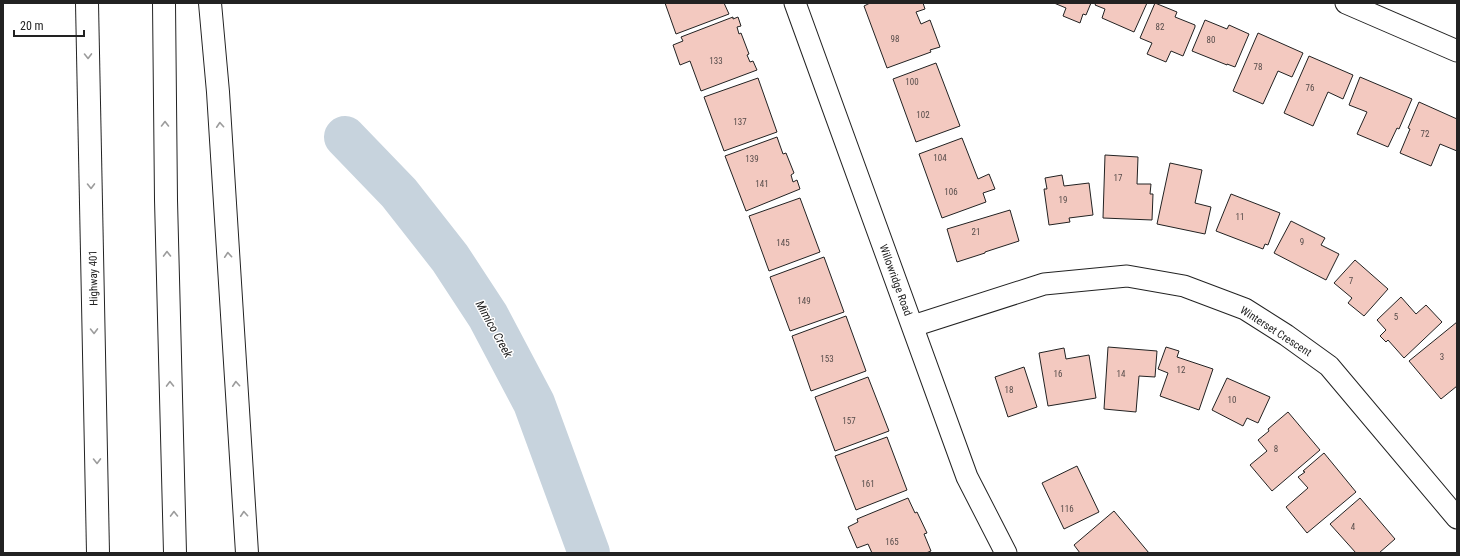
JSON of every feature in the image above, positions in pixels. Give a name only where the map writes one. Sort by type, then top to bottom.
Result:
[{"type":"highway","name":"Highway 401","points":[[87,3],[98,553]]},
{"type":"highway","points":[[164,3],[166,200],[174,553]]},
{"type":"highway","points":[[210,3],[218,92],[247,553]]},
{"type":"street","name":"Willowridge Road","points":[[795,3],[967,477],[1006,553]]},
{"type":"street","points":[[1346,3],[1457,51]]},
{"type":"street","name":"Winterset Crescent","points":[[913,326],[1044,284],[1127,276],[1184,286],[1245,309],[1286,335],[1329,366],[1457,518]]},
{"type":"building","points":[[665,3],[724,3],[729,14],[676,34]]},
{"type":"building","points":[[870,3],[923,3],[925,9],[916,12],[921,24],[930,20],[940,47],[930,50],[931,52],[887,68],[864,6]]},
{"type":"building","points":[[1054,3],[1091,3],[1086,15],[1083,14],[1080,23],[1063,16],[1066,8]]},
{"type":"building","points":[[1096,3],[1147,3],[1134,32],[1102,18],[1105,9],[1095,5]]},
{"type":"building","points":[[1155,3],[1177,12],[1175,17],[1195,25],[1183,56],[1171,51],[1166,62],[1147,54],[1152,43],[1140,38]]},
{"type":"building","points":[[733,17],[733,19],[738,17],[741,26],[737,27],[739,34],[741,33],[749,54],[747,55],[750,62],[753,61],[757,70],[701,91],[690,61],[680,65],[673,45],[683,41],[681,37]]},
{"type":"building","points":[[1205,20],[1227,29],[1229,25],[1249,34],[1235,67],[1192,51]]},
{"type":"building","points":[[1258,33],[1303,53],[1292,77],[1278,71],[1263,104],[1233,91]]},
{"type":"building","points":[[1309,56],[1353,75],[1343,99],[1328,92],[1313,126],[1284,113]]},
{"type":"building","points":[[936,63],[960,126],[916,142],[893,79]]},
{"type":"building","points":[[1360,77],[1412,99],[1399,129],[1397,128],[1388,147],[1357,134],[1367,112],[1349,105]]},
{"type":"building","points":[[758,78],[777,132],[724,151],[704,97]]},
{"type":"building","points":[[1419,102],[1457,119],[1457,151],[1440,144],[1431,166],[1400,153],[1410,129],[1408,128]]},
{"type":"building","points":[[777,137],[783,154],[786,153],[794,173],[791,175],[793,182],[797,180],[800,189],[746,211],[725,156]]},
{"type":"building","points":[[962,138],[978,179],[989,174],[995,189],[983,193],[986,202],[942,218],[919,154]]},
{"type":"building","points":[[1105,155],[1138,157],[1137,184],[1151,184],[1150,194],[1153,194],[1152,220],[1103,218]]},
{"type":"building","points":[[1170,163],[1202,170],[1195,203],[1211,207],[1205,234],[1157,224]]},
{"type":"building","points":[[1062,175],[1064,186],[1089,183],[1093,215],[1069,218],[1070,222],[1049,225],[1044,189],[1047,189],[1045,178]]},
{"type":"building","points":[[1231,194],[1280,213],[1268,245],[1265,244],[1263,249],[1216,231]]},
{"type":"building","points":[[800,198],[820,252],[769,271],[749,216]]},
{"type":"building","points":[[1010,210],[1019,241],[957,262],[947,229]]},
{"type":"building","points":[[1291,221],[1325,238],[1321,245],[1339,254],[1326,280],[1274,253]]},
{"type":"building","points":[[824,257],[844,312],[790,331],[770,277]]},
{"type":"building","points":[[1355,260],[1388,289],[1364,316],[1348,303],[1352,298],[1334,283]]},
{"type":"building","points":[[1401,297],[1416,314],[1426,305],[1442,322],[1404,358],[1388,340],[1386,342],[1380,336],[1386,330],[1377,320]]},
{"type":"building","points":[[846,316],[866,371],[811,391],[792,336]]},
{"type":"building","points":[[1457,322],[1457,386],[1441,399],[1409,361]]},
{"type":"building","points":[[1108,347],[1157,351],[1155,377],[1139,376],[1136,412],[1104,409]]},
{"type":"building","points":[[1166,347],[1179,351],[1177,357],[1213,369],[1199,410],[1160,396],[1168,373],[1158,369]]},
{"type":"building","points":[[1064,348],[1066,359],[1089,355],[1096,398],[1048,406],[1039,353]]},
{"type":"building","points":[[1024,367],[1037,407],[1008,417],[995,377]]},
{"type":"building","points":[[868,377],[889,431],[835,451],[815,397]]},
{"type":"building","points":[[1227,378],[1270,397],[1258,423],[1247,418],[1243,426],[1212,410]]},
{"type":"building","points":[[1288,412],[1320,450],[1272,491],[1250,465],[1267,451],[1258,440],[1269,431],[1268,429]]},
{"type":"building","points":[[887,437],[907,490],[856,510],[835,456]]},
{"type":"building","points":[[1324,453],[1356,492],[1307,533],[1286,507],[1308,488],[1298,477]]},
{"type":"building","points":[[1077,466],[1099,512],[1064,529],[1042,483]]},
{"type":"building","points":[[908,498],[915,513],[917,512],[927,533],[924,534],[931,551],[926,553],[872,553],[868,544],[857,548],[848,527],[858,522],[857,519]]},
{"type":"building","points":[[1360,498],[1395,539],[1379,553],[1356,553],[1330,524]]},
{"type":"building","points":[[1114,511],[1149,553],[1080,553],[1074,545]]},
{"type":"waterway","name":"Mimico Creek","points":[[345,137],[399,193],[450,258],[488,316],[534,403],[589,553]]},
{"type":"waterway","points":[[450,258],[453,236]]}]
